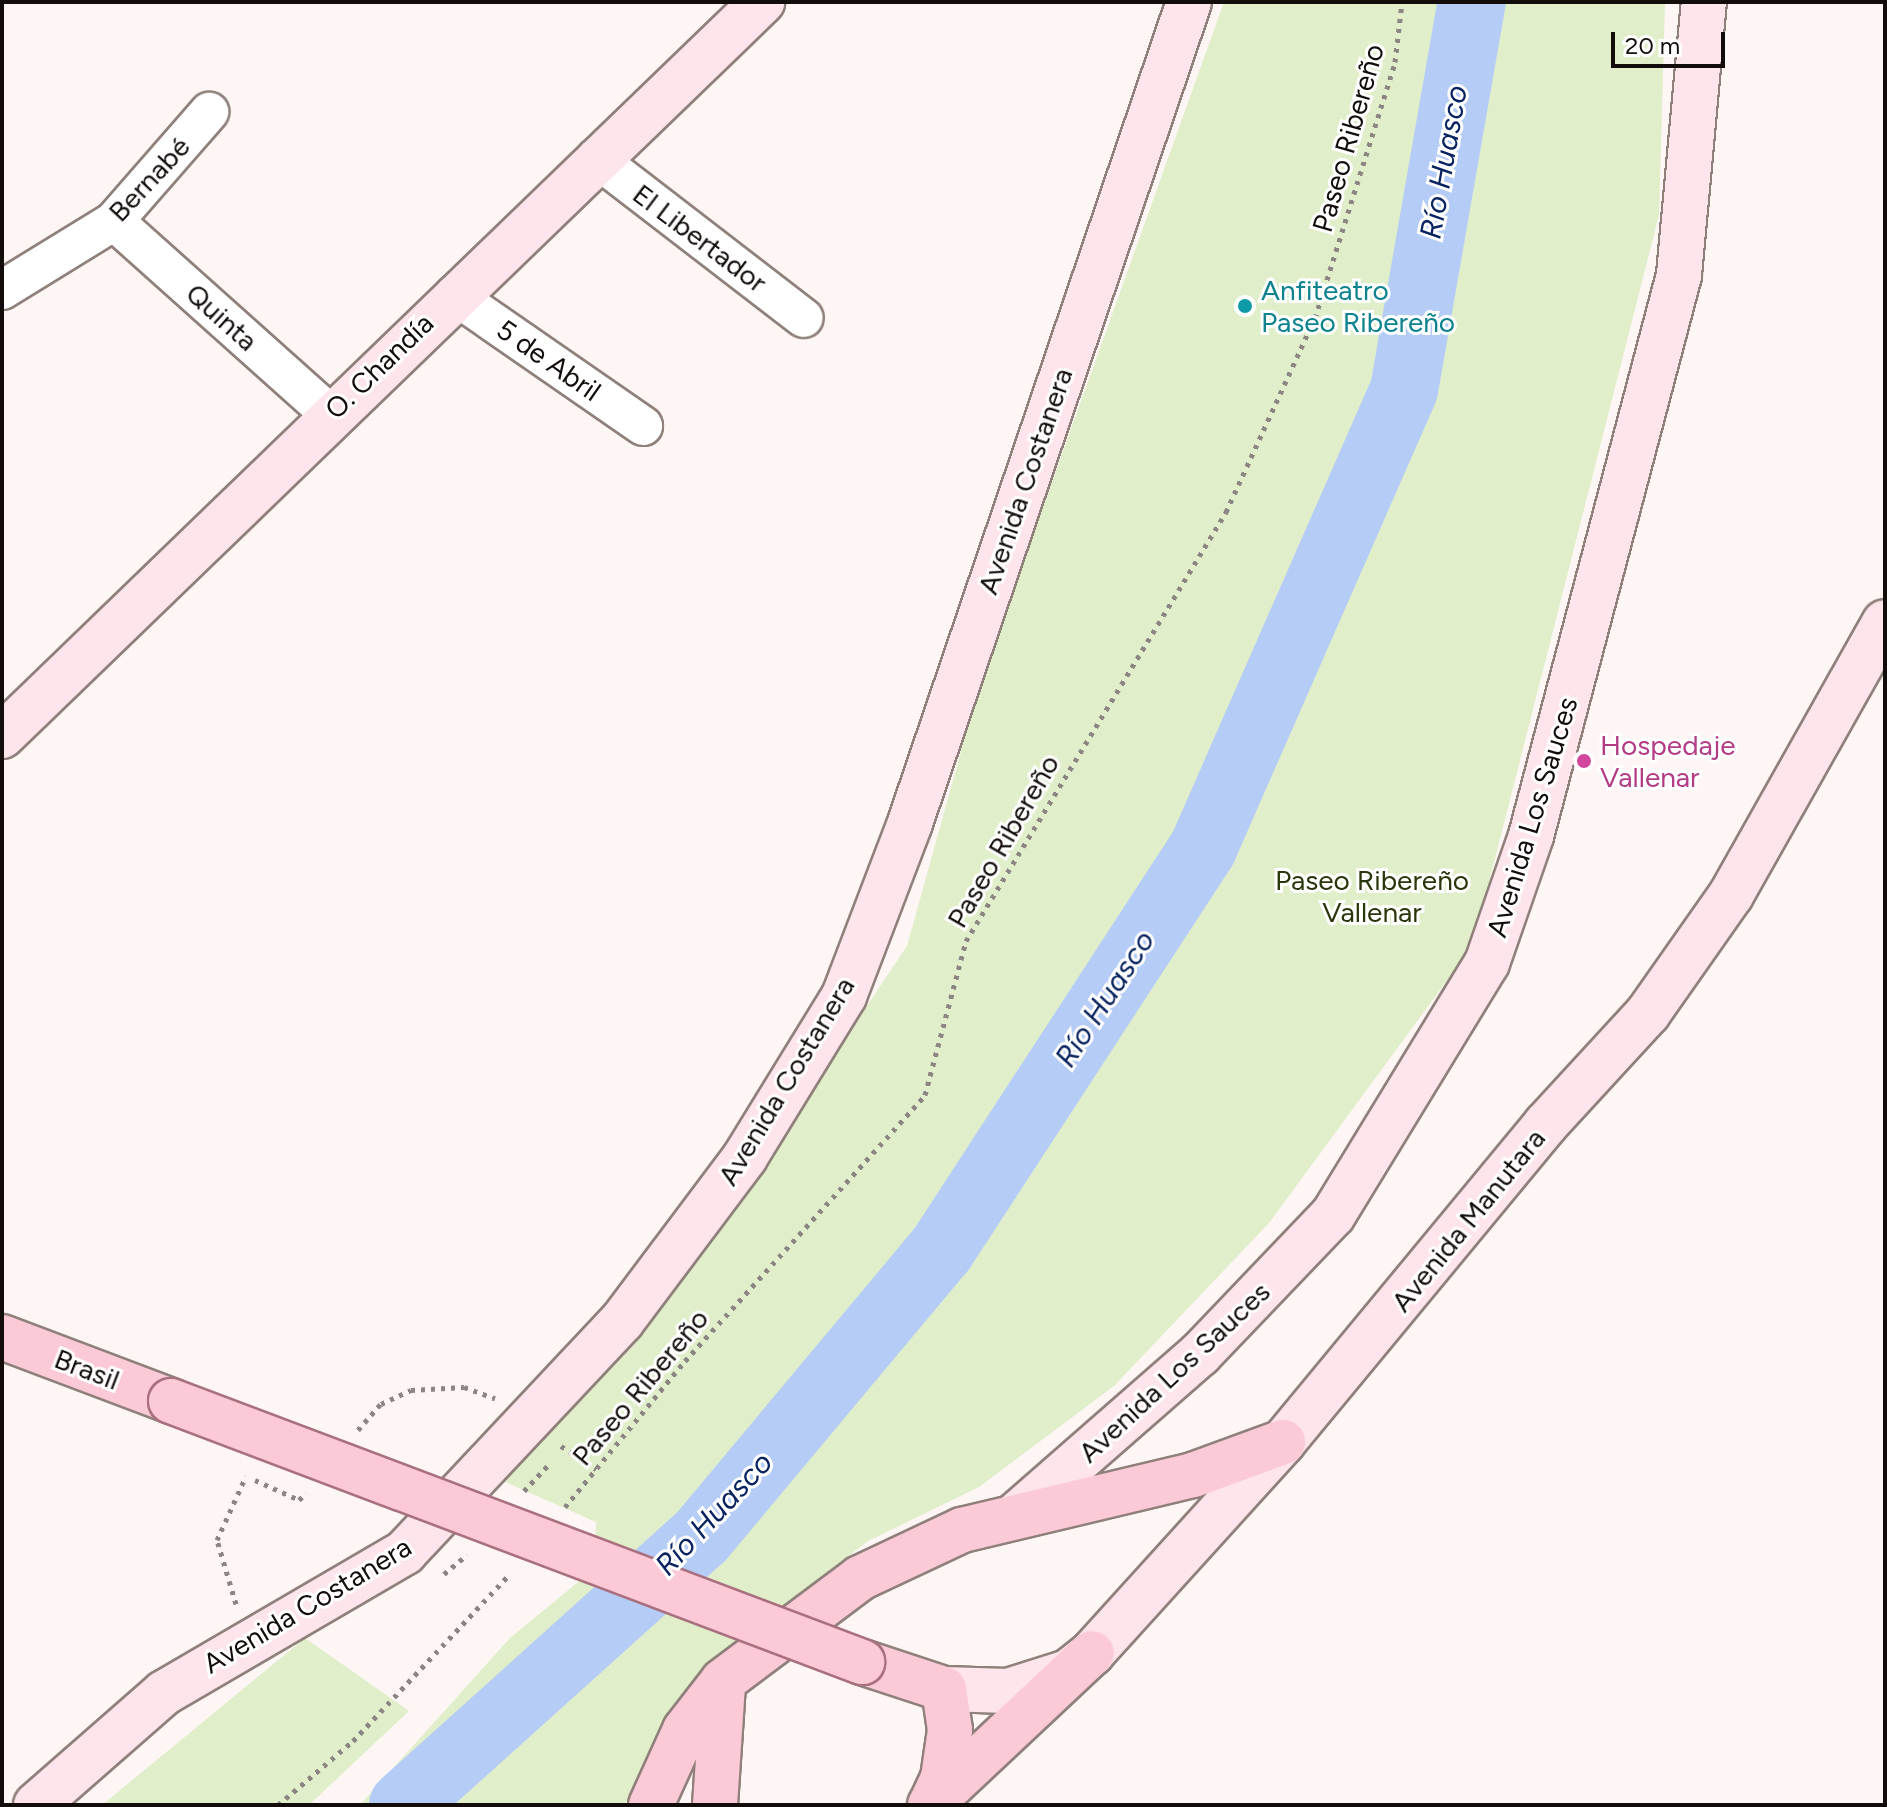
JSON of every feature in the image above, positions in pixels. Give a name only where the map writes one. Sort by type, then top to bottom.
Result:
[{"type":"main road","name":"O. Chandía","points":[[2,736],[329,413],[762,2]]},
{"type":"main road","name":"Avenida Costanera","points":[[36,1805],[164,1693],[405,1552],[622,1321],[745,1157],[844,996],[915,808],[1189,2]]},
{"type":"main road","name":"Avenida Los Sauces","points":[[1017,1514],[1200,1354],[1333,1215],[1487,963],[1531,836],[1679,275],[1704,2]]},
{"type":"main road","name":"Avenida Manutara","points":[[944,1689],[977,1693],[1041,1684],[1092,1653],[1283,1442],[1546,1124],[1648,1013],[1731,895],[1885,622]]},
{"type":"main road","name":"Brasil","points":[[2,1337],[862,1662],[944,1689]]},
{"type":"main road","points":[[651,1805],[685,1730],[723,1681],[860,1578],[911,1550],[1017,1514],[1148,1488],[1283,1442]]},
{"type":"main road","points":[[930,1805],[1056,1694],[1092,1653]]},
{"type":"main road","points":[[717,1801],[723,1681]]},
{"type":"main road","points":[[930,1805],[943,1778],[950,1730],[944,1689]]},
{"type":"street","name":"Bernabé","points":[[2,290],[114,221],[209,112]]},
{"type":"street","name":"El Libertador","points":[[596,158],[804,318]]},
{"type":"street","name":"Quinta","points":[[114,221],[329,413]]},
{"type":"street","name":"5 de Abril","points":[[454,295],[643,426]]},
{"type":"path","name":"Paseo Ribereño","points":[[560,1514],[685,1361],[925,1095],[966,941],[1226,512],[1315,318],[1395,62],[1402,2]]},
{"type":"path","points":[[278,1805],[353,1741],[514,1569]]},
{"type":"green space","name":"Paseo Ribereño Vallenar","points":[[1224,2],[1665,2],[1659,215],[1473,945],[1269,1223],[1114,1386],[979,1487],[868,1541],[795,1597],[624,1805],[360,1805],[510,1638],[594,1569],[596,1522],[503,1481],[699,1257],[907,946],[980,683]]},
{"type":"green space","points":[[305,1638],[409,1711],[309,1805],[102,1805]]},
{"type":"waterway","name":"Río Huasco","points":[[403,1805],[700,1538],[941,1250],[1203,848],[1404,390],[1472,2]]},
{"type":"place","name":"Anfiteatro Paseo Ribereño","points":[[1245,306]]},
{"type":"place","name":"Hospedaje Vallenar","points":[[1584,761]]}]
